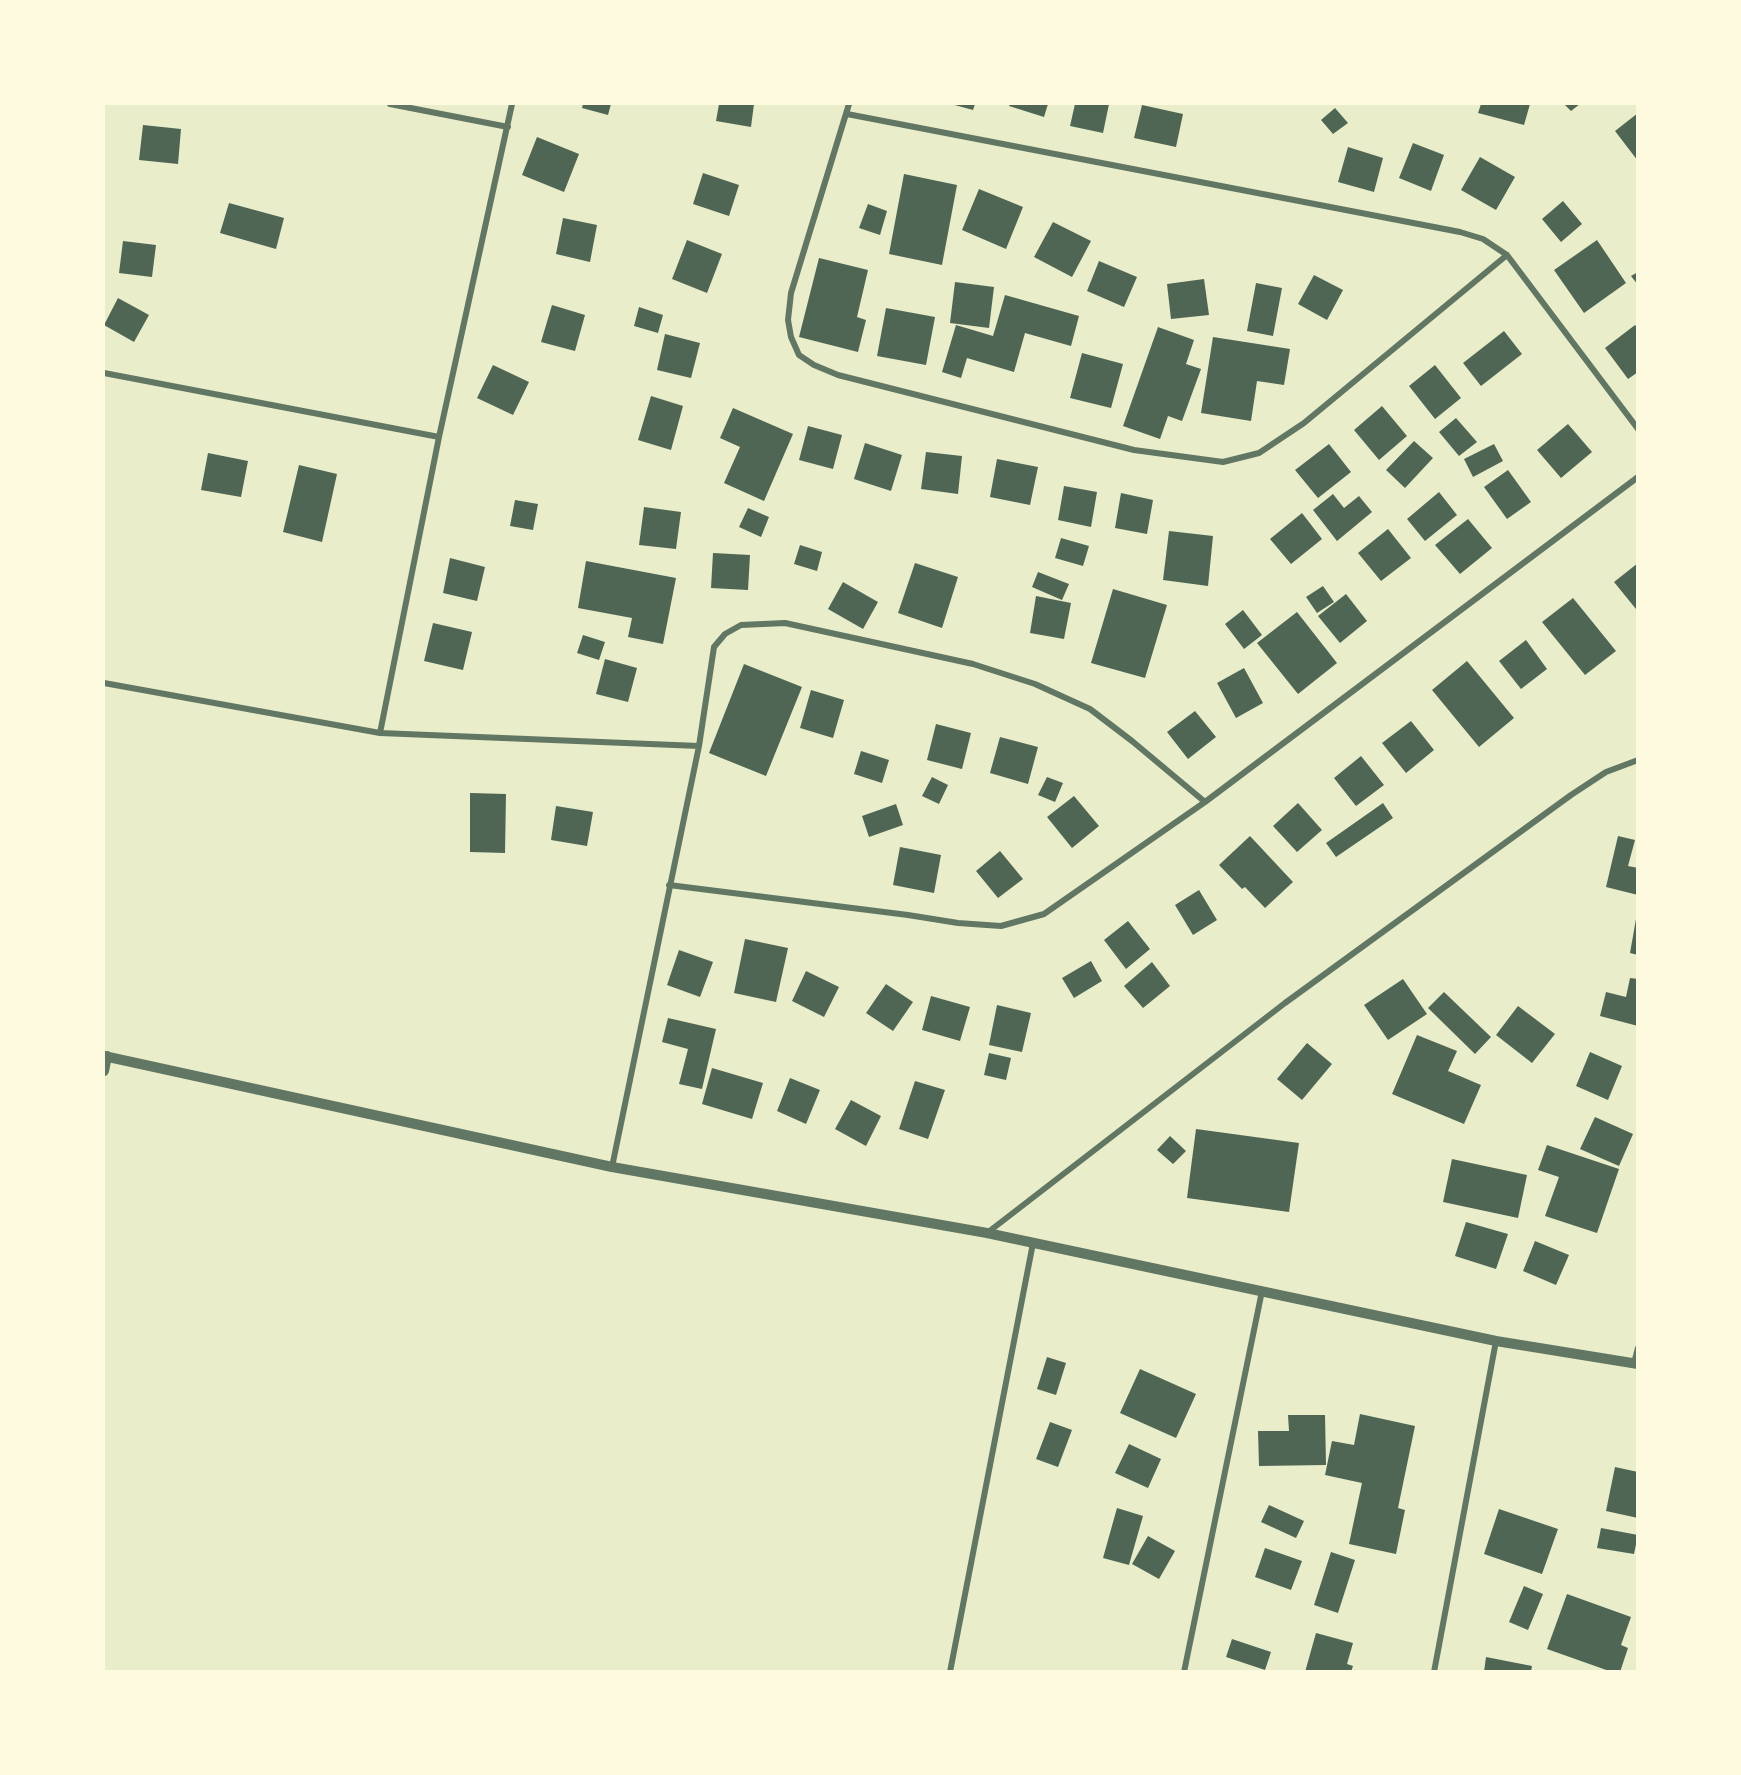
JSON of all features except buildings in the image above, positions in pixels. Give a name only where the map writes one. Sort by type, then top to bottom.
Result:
[{"type":"street","points":[[390,104],[508,127]]},
{"type":"street","points":[[381,733],[439,437],[512,104]]},
{"type":"street","points":[[849,104],[791,293],[788,320],[791,337],[799,356],[838,375],[1134,450],[1223,462],[1259,453],[1304,423],[1507,255]]},
{"type":"street","points":[[847,114],[1460,232],[1483,239],[1507,255],[1638,429]]},
{"type":"street","points":[[104,373],[439,437]]},
{"type":"street","points":[[669,885],[958,923],[1001,926],[1044,915],[1204,802],[1638,477]]},
{"type":"street","points":[[612,1167],[699,746],[714,646],[725,634],[741,625],[785,623],[974,664],[1035,684],[1090,709],[1204,802]]},
{"type":"street","points":[[104,683],[381,733],[699,746]]},
{"type":"street","points":[[987,1233],[1285,1003],[1476,864],[1606,772],[1638,760]]},
{"type":"street","points":[[104,1071],[105,1056],[612,1167],[987,1233],[1496,1341],[1636,1364],[1638,1348]]},
{"type":"street","points":[[950,1671],[1033,1243]]},
{"type":"street","points":[[1184,1671],[1262,1291]]},
{"type":"street","points":[[1434,1671],[1496,1341]]}]
